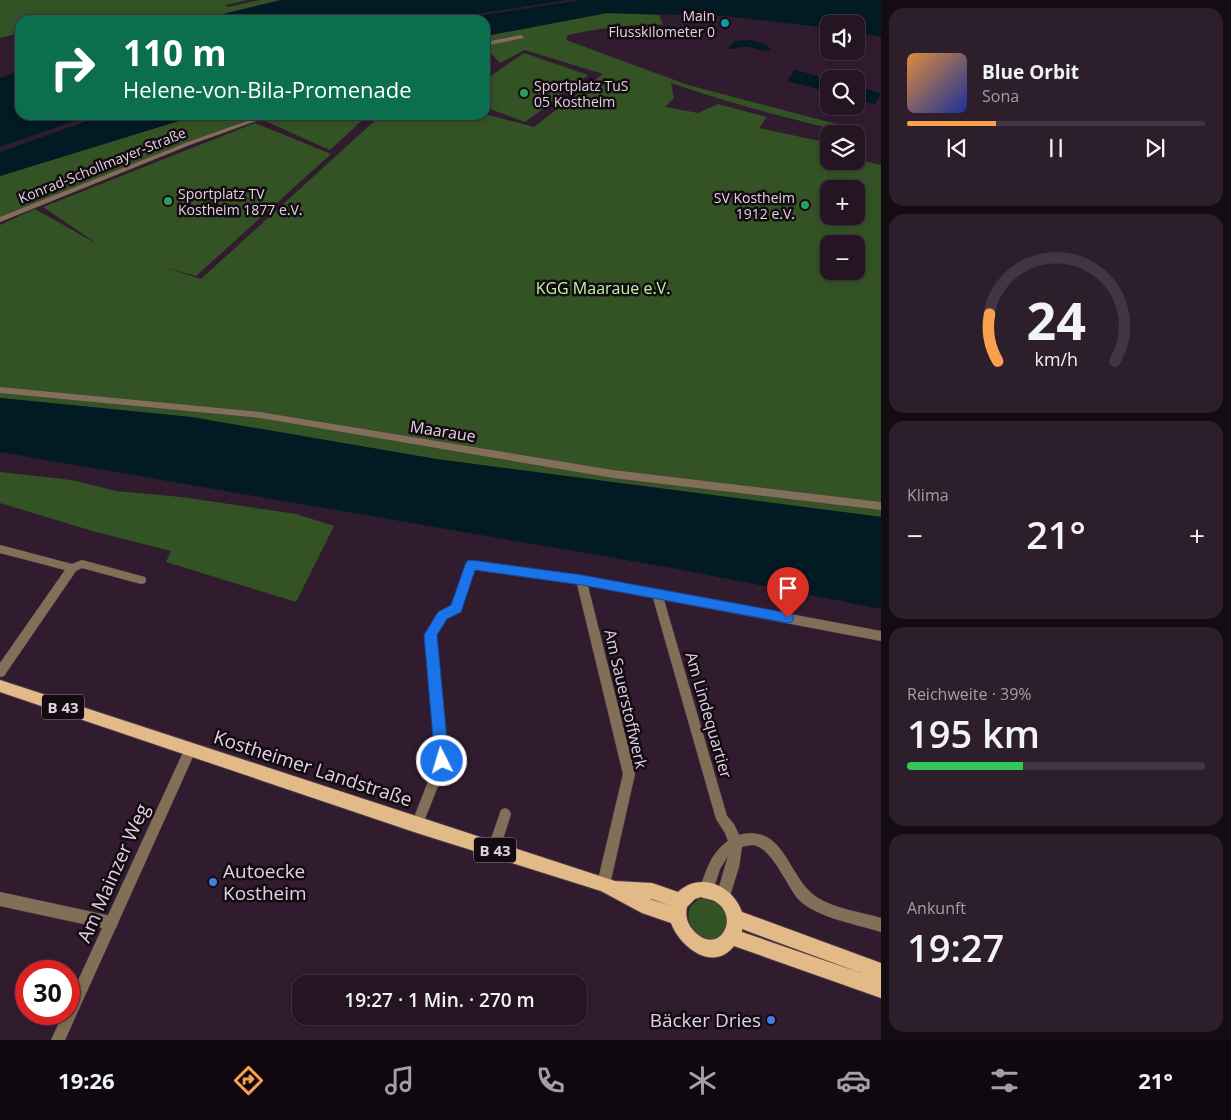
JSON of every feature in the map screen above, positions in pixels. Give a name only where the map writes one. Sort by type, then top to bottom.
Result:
[{"type":"main road","name":"Kostheimer Landstraße","points":[[0,686],[493,850],[608,886],[648,907],[680,909]]},
{"type":"main road","points":[[708,889],[723,896],[731,906],[735,918],[733,937],[719,948],[701,946],[686,935],[680,909],[684,896],[695,890],[708,889]]},
{"type":"main road","points":[[735,918],[881,972]]},
{"type":"main road","points":[[733,937],[881,989]]},
{"type":"street","points":[[490,43],[520,37]]},
{"type":"street","name":"Konrad-Schollmayer-Straße","points":[[0,220],[190,143],[256,120]]},
{"type":"street","name":"Maaraue","points":[[0,390],[67,398],[205,408],[260,415],[613,474],[881,506]]},
{"type":"street","points":[[0,549],[72,568]]},
{"type":"street","points":[[0,672],[72,568],[82,564],[141,580]]},
{"type":"street","points":[[418,825],[442,761],[430,635],[442,615],[456,608],[471,565],[582,580],[881,636]]},
{"type":"street","name":"Am Sauerstoffwerk","points":[[582,580],[629,774],[608,886]]},
{"type":"street","name":"Am Lindequartier","points":[[657,593],[722,819],[728,825],[736,843]]},
{"type":"street","name":"Am Mainzer Weg","points":[[58,1040],[190,750]]},
{"type":"street","points":[[493,850],[505,814]]},
{"type":"street","points":[[708,889],[720,854],[745,839],[764,841],[779,858],[794,884],[813,902],[881,925]]},
{"type":"street","points":[[723,896],[735,858],[736,843]]},
{"type":"street","points":[[0,898],[111,923]]},
{"type":"green space","points":[[0,0],[248,0],[226,5],[227,7],[260,0],[281,0],[220,15],[15,15],[15,34],[0,38]]},
{"type":"green space","name":"KGG Maaraue e.V.","points":[[607,13],[659,15],[663,25],[639,25],[603,29],[568,35],[566,40],[688,85],[840,125],[820,126],[796,120],[733,103],[671,83],[674,98],[665,107],[698,113],[718,104],[767,117],[759,128],[820,141],[820,170],[865,170],[865,161],[881,165],[881,517],[436,459],[191,417],[0,398],[0,225],[35,209],[99,245],[43,207],[255,123],[331,154],[196,276],[164,267],[201,279],[376,120],[490,120],[490,115],[534,127],[603,74],[525,50],[500,63],[490,52],[490,35]]},
{"type":"green space","name":"Sportplatz TuS 05 Kostheim","points":[[524,53],[588,75],[525,122],[490,109],[490,77]]},
{"type":"green space","points":[[182,120],[255,120],[227,129],[0,220],[0,176]]},
{"type":"green space","points":[[268,120],[363,120],[330,150],[265,121]]},
{"type":"green space","points":[[0,472],[71,480],[116,491],[181,497],[296,514],[334,526],[296,602],[166,562],[171,551],[96,532],[0,503]]},
{"type":"green space","points":[[706,898],[721,906],[725,914],[726,931],[716,939],[709,939],[698,934],[691,926],[689,920],[690,907],[699,899]]},
{"type":"water","points":[[281,0],[567,0],[470,15],[220,15]]},
{"type":"water","points":[[582,0],[881,0],[881,37],[865,34],[865,15],[820,15],[820,27],[724,16],[607,13],[490,35],[490,15],[483,15]]},
{"type":"water","points":[[751,40],[765,44],[772,50],[763,51],[748,47],[728,48],[735,41]]},
{"type":"water","points":[[795,70],[820,77],[820,90],[787,81]]},
{"type":"water","points":[[15,73],[15,120],[78,120],[0,147],[0,78]]},
{"type":"water","points":[[865,89],[881,93],[875,104],[865,102]]},
{"type":"water","points":[[90,120],[182,120],[0,176],[0,152]]},
{"type":"water","points":[[0,398],[191,417],[436,459],[881,517],[881,609],[678,569],[0,452]]},
{"type":"place","name":"Main Flusskilometer 0","points":[[725,23]]},
{"type":"place","name":"Sportplatz TuS 05 Kostheim","points":[[524,93]]},
{"type":"place","name":"Sportplatz TV Kostheim 1877 e.V.","points":[[168,201]]},
{"type":"place","name":"SV Kostheim 1912 e.V.","points":[[805,205]]},
{"type":"place","name":"Autoecke Kostheim","points":[[213,882]]},
{"type":"place","name":"Bäcker Dries","points":[[771,1020]]},
{"type":"route","points":[[442,761],[430,635],[442,615],[456,608],[471,565],[582,580],[788,618]]}]
